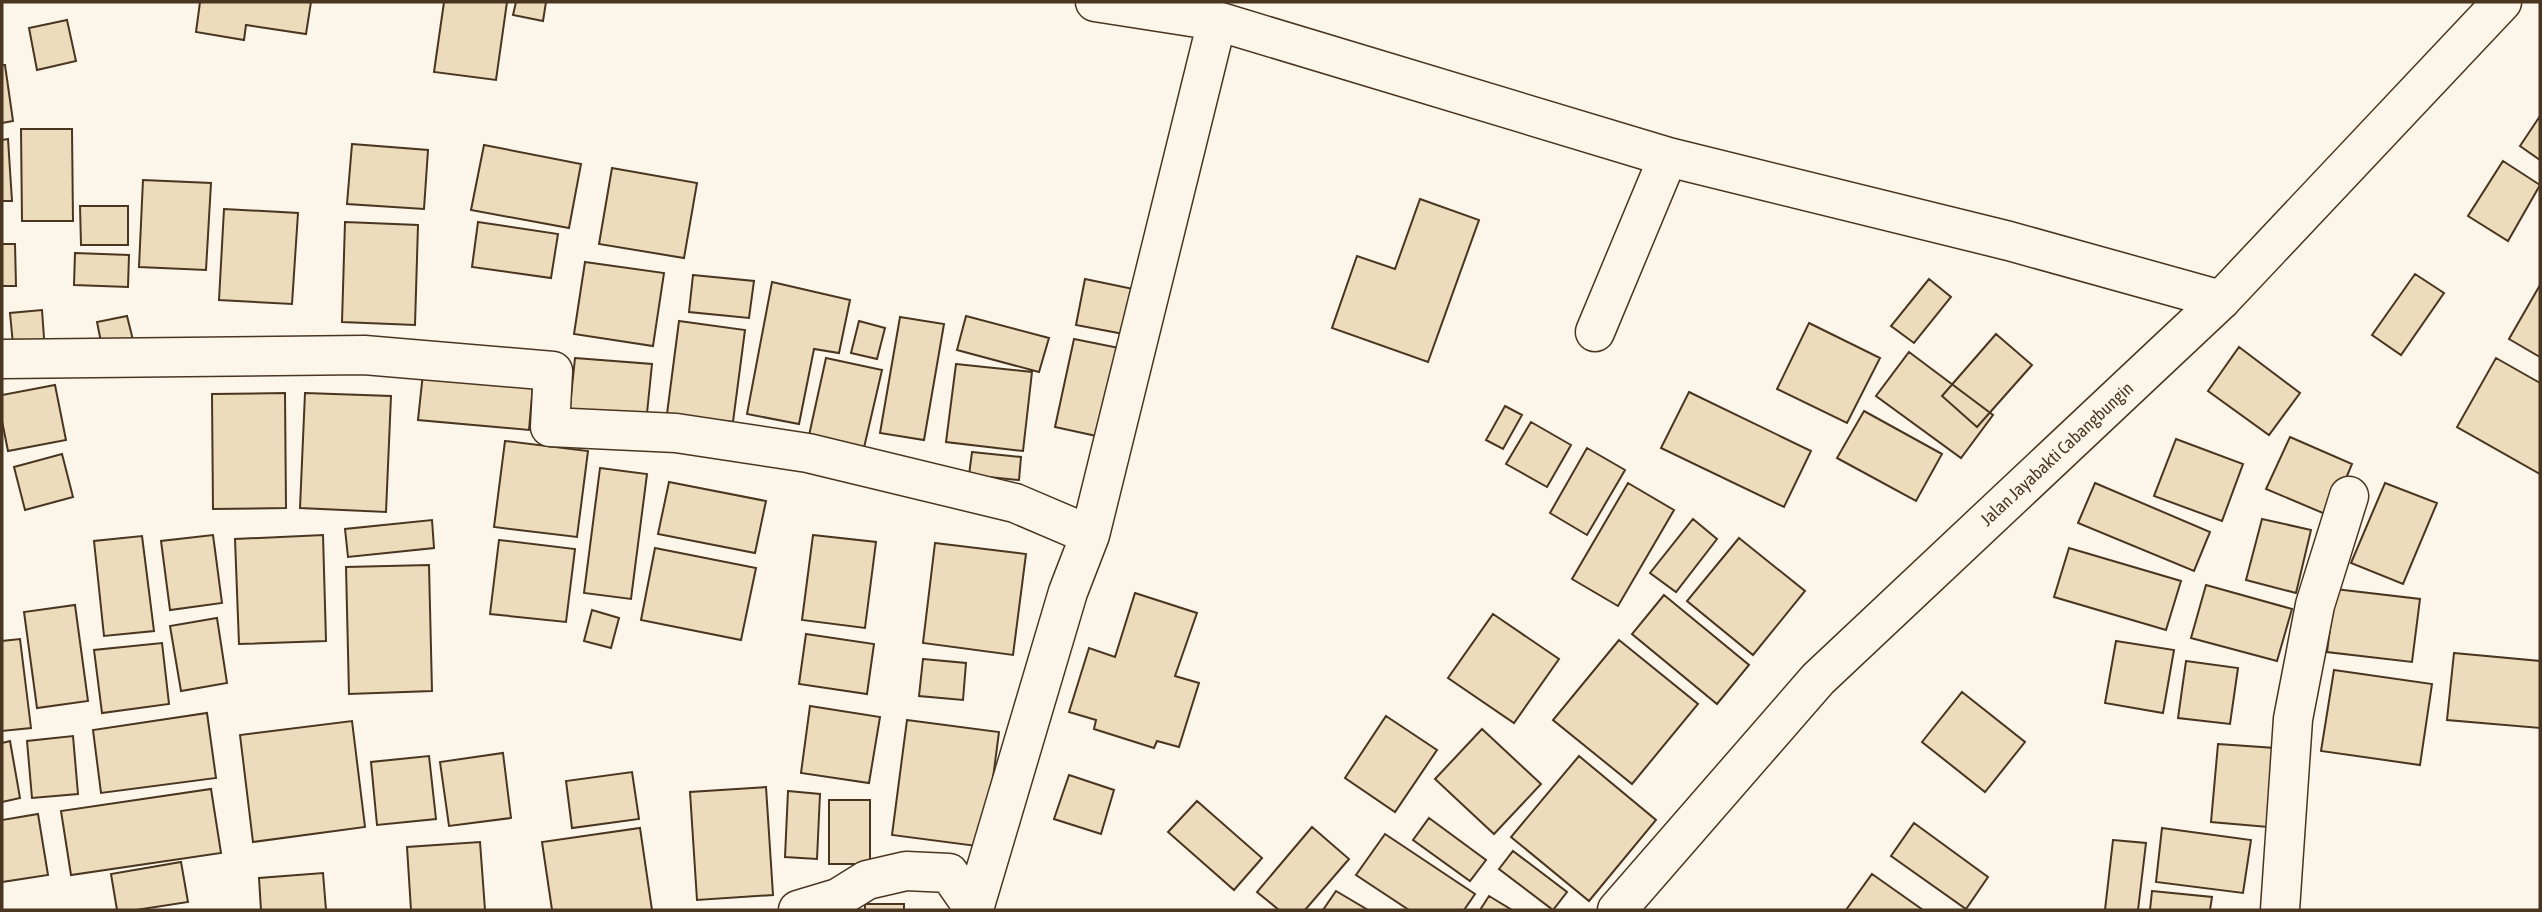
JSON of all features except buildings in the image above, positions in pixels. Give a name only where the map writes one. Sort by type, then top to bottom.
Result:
[{"type":"street","points":[[1094,2],[1217,21],[1668,157],[2009,241],[2221,300]]},
{"type":"street","name":"Jalan Jayabakti Cabangbungin","points":[[1617,910],[1818,680],[2221,300],[2502,2]]},
{"type":"street","points":[[973,910],[1068,592],[1090,535],[1217,21]]},
{"type":"street","points":[[1595,332],[1668,157]]},
{"type":"street","points":[[2,359],[363,355],[553,370],[550,427],[676,433],[808,453],[1015,503],[1090,535]]},
{"type":"street","points":[[2280,910],[2294,719],[2315,605],[2349,496]]},
{"type":"street","points":[[798,910],[838,898],[867,880],[906,871],[949,873],[973,910]]}]
